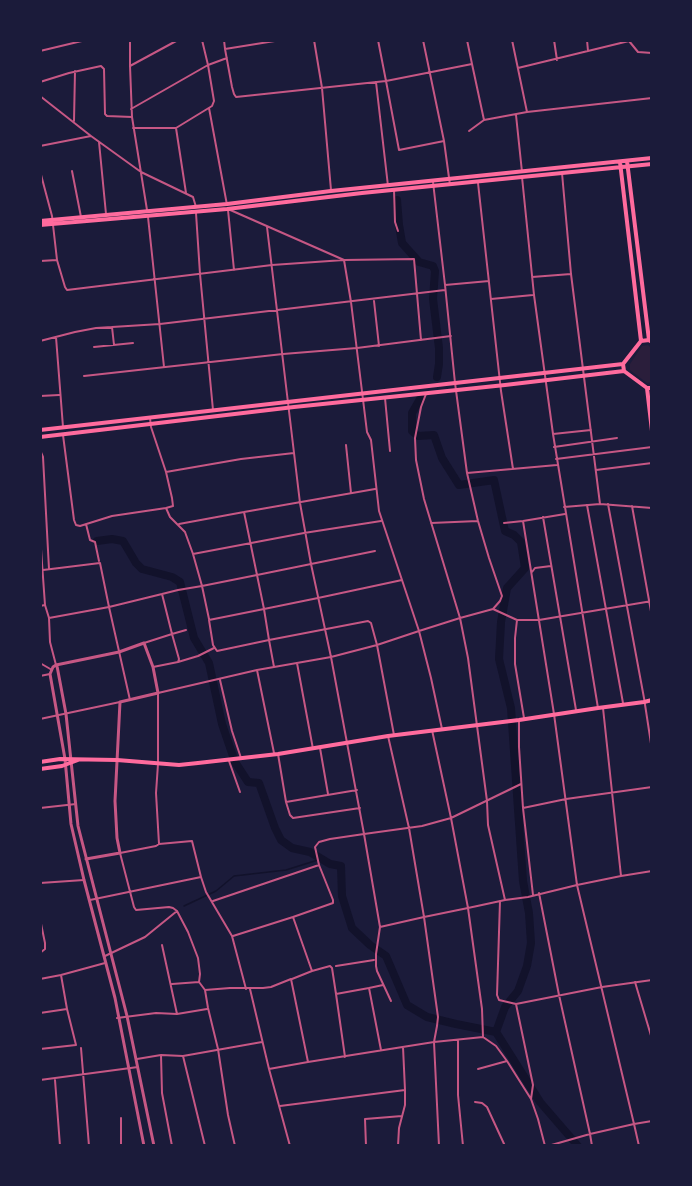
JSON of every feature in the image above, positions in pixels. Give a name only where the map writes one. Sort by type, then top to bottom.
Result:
[{"type":"main road","points":[[331,194],[394,190],[651,158]]},
{"type":"main road","points":[[627,161],[650,341],[640,341]]},
{"type":"main road","points":[[620,162],[640,341],[623,364],[624,371]]},
{"type":"main road","points":[[450,182],[478,182],[522,174],[562,173],[651,164]]},
{"type":"main road","points":[[40,221],[52,222],[227,206],[388,186],[433,184]]},
{"type":"main road","points":[[40,225],[106,214],[147,213]]},
{"type":"main road","points":[[40,430],[623,364]]},
{"type":"main road","points":[[40,436],[624,371],[649,388],[651,431]]},
{"type":"main road","points":[[40,762],[65,759],[189,764],[313,749],[651,700]]},
{"type":"main road","points":[[40,769],[66,765],[72,761]]},
{"type":"street","points":[[40,51],[86,40]]},
{"type":"street","points":[[130,40],[131,109],[147,213],[164,366]]},
{"type":"street","points":[[130,66],[178,40]]},
{"type":"street","points":[[133,128],[176,128],[212,106],[214,101],[202,40]]},
{"type":"street","points":[[224,40],[236,97],[386,81],[472,64]]},
{"type":"street","points":[[225,49],[281,40]]},
{"type":"street","points":[[314,40],[331,194]]},
{"type":"street","points":[[378,40],[399,150],[444,141]]},
{"type":"street","points":[[423,40],[450,182]]},
{"type":"street","points":[[467,40],[484,120]]},
{"type":"street","points":[[512,40],[527,112]]},
{"type":"street","points":[[554,40],[557,60]]},
{"type":"street","points":[[586,40],[588,51]]},
{"type":"street","points":[[518,68],[629,41],[638,52],[651,53]]},
{"type":"street","points":[[131,109],[208,65],[227,58]]},
{"type":"street","points":[[40,82],[101,66],[103,67],[105,114],[132,117]]},
{"type":"street","points":[[74,121],[75,71]]},
{"type":"street","points":[[376,82],[388,186]]},
{"type":"street","points":[[40,96],[141,172],[193,197],[196,208],[213,410]]},
{"type":"street","points":[[470,131],[484,120],[516,114],[651,98]]},
{"type":"street","points":[[209,108],[227,206],[234,270]]},
{"type":"street","points":[[516,114],[534,295],[554,447],[600,708],[621,876]]},
{"type":"street","points":[[176,128],[186,193]]},
{"type":"street","points":[[40,146],[91,136]]},
{"type":"street","points":[[99,142],[106,214]]},
{"type":"street","points":[[40,171],[52,222],[57,260],[67,290],[272,266],[344,260],[414,259],[421,340]]},
{"type":"street","points":[[72,171],[81,217]]},
{"type":"street","points":[[562,173],[571,274],[600,504]]},
{"type":"street","points":[[478,182],[500,378],[513,469]]},
{"type":"street","points":[[40,718],[58,716],[257,670],[332,657],[493,609],[500,601],[502,596],[478,521],[467,473],[433,184]]},
{"type":"street","points":[[394,190],[395,222],[398,231]]},
{"type":"street","points":[[227,206],[267,227],[344,260]]},
{"type":"street","points":[[267,227],[304,533],[332,657],[380,927],[375,960],[377,972],[391,1001]]},
{"type":"street","points":[[40,261],[57,260]]},
{"type":"street","points":[[344,260],[381,521],[419,630],[442,729]]},
{"type":"street","points":[[532,277],[571,274]]},
{"type":"street","points":[[445,285],[489,281]]},
{"type":"street","points":[[40,341],[86,330],[205,319],[446,290]]},
{"type":"street","points":[[491,299],[534,295]]},
{"type":"street","points":[[374,299],[379,346]]},
{"type":"street","points":[[112,327],[114,345]]},
{"type":"street","points":[[84,376],[164,366],[379,346],[451,336]]},
{"type":"street","points":[[56,337],[63,427]]},
{"type":"street","points":[[94,347],[133,343]]},
{"type":"street","points":[[426,393],[416,430],[416,460],[424,499],[460,618],[468,658],[488,801],[488,825],[505,900]]},
{"type":"street","points":[[40,396],[59,395]]},
{"type":"street","points":[[385,398],[390,451]]},
{"type":"street","points":[[63,433],[74,520],[76,525],[80,526],[112,516],[173,506],[166,472],[150,418]]},
{"type":"street","points":[[553,434],[591,430]]},
{"type":"street","points":[[554,447],[617,438]]},
{"type":"street","points":[[346,445],[351,493]]},
{"type":"street","points":[[556,459],[651,447]]},
{"type":"street","points":[[40,450],[43,457],[49,569]]},
{"type":"street","points":[[166,472],[241,459],[294,453]]},
{"type":"street","points":[[596,470],[651,463]]},
{"type":"street","points":[[467,473],[557,465]]},
{"type":"street","points":[[177,525],[375,489]]},
{"type":"street","points":[[564,507],[608,504],[651,508]]},
{"type":"street","points":[[608,504],[651,750]]},
{"type":"street","points":[[587,505],[623,705]]},
{"type":"street","points":[[632,506],[651,617]]},
{"type":"street","points":[[166,508],[170,517],[187,536],[202,586],[214,648]]},
{"type":"street","points":[[244,512],[274,668]]},
{"type":"street","points":[[504,523],[565,514]]},
{"type":"street","points":[[543,517],[576,711]]},
{"type":"street","points":[[193,554],[381,521]]},
{"type":"street","points":[[431,523],[478,521]]},
{"type":"street","points":[[523,522],[554,714],[577,885],[639,1146]]},
{"type":"street","points":[[86,524],[90,540],[95,542],[101,564],[130,700]]},
{"type":"street","points":[[40,535],[45,605],[49,618],[50,642],[66,714],[78,826],[127,1016],[154,1146]]},
{"type":"street","points":[[49,618],[375,551]]},
{"type":"street","points":[[43,570],[99,562]]},
{"type":"street","points":[[532,572],[535,568],[551,566]]},
{"type":"street","points":[[209,620],[402,580]]},
{"type":"street","points":[[162,594],[178,662]]},
{"type":"street","points":[[493,609],[517,620],[539,620],[650,601]]},
{"type":"street","points":[[40,606],[45,605]]},
{"type":"street","points":[[517,620],[514,638],[520,720],[520,785],[533,895]]},
{"type":"street","points":[[214,648],[217,651],[370,621],[377,645],[391,736],[409,828],[438,1017],[434,1042],[439,1146]]},
{"type":"street","points":[[144,1146],[105,956],[71,824],[66,765],[50,674],[56,665],[119,652],[186,630]]},
{"type":"street","points":[[144,643],[153,667],[158,693],[156,793],[159,844]]},
{"type":"street","points":[[153,667],[198,656],[214,648]]},
{"type":"street","points":[[40,663],[52,670]]},
{"type":"street","points":[[297,663],[313,749]]},
{"type":"street","points":[[257,670],[290,815],[296,818],[360,808]]},
{"type":"street","points":[[40,676],[50,674]]},
{"type":"street","points":[[218,679],[240,758]]},
{"type":"street","points":[[120,702],[116,801],[117,838],[130,892],[136,910],[176,909],[188,932],[198,958],[199,982],[205,990],[218,1049],[228,1115],[236,1146]]},
{"type":"street","points":[[432,730],[468,908],[481,1000],[483,1036]]},
{"type":"street","points":[[320,748],[328,794]]},
{"type":"street","points":[[230,759],[240,792]]},
{"type":"street","points":[[232,936],[333,903],[315,851],[316,845],[325,840],[422,826],[451,818],[520,785]]},
{"type":"street","points":[[523,808],[651,787]]},
{"type":"street","points":[[286,802],[357,790]]},
{"type":"street","points":[[40,808],[76,804]]},
{"type":"street","points":[[86,859],[159,844],[192,841],[206,892],[232,936],[246,989]]},
{"type":"street","points":[[211,899],[319,863]]},
{"type":"street","points":[[380,927],[651,871]]},
{"type":"street","points":[[90,900],[201,876]]},
{"type":"street","points":[[40,883],[84,880]]},
{"type":"street","points":[[539,893],[591,1146]]},
{"type":"street","points":[[500,901],[497,995],[500,1000],[514,1004],[651,980]]},
{"type":"street","points":[[105,956],[145,937],[177,911]]},
{"type":"street","points":[[293,917],[312,971]]},
{"type":"street","points":[[40,919],[45,949],[40,953]]},
{"type":"street","points":[[162,945],[177,1014]]},
{"type":"street","points":[[336,966],[375,960]]},
{"type":"street","points":[[40,979],[106,963]]},
{"type":"street","points":[[205,990],[271,987],[330,966],[345,1057]]},
{"type":"street","points":[[40,1049],[76,1045],[61,975]]},
{"type":"street","points":[[291,979],[308,1062]]},
{"type":"street","points":[[171,984],[199,982]]},
{"type":"street","points":[[635,982],[651,1039]]},
{"type":"street","points":[[336,994],[383,985]]},
{"type":"street","points":[[369,988],[381,1051]]},
{"type":"street","points":[[250,989],[290,1146]]},
{"type":"street","points":[[514,1004],[534,1089],[531,1098]]},
{"type":"street","points":[[117,1018],[156,1013],[177,1014],[208,1008]]},
{"type":"street","points":[[40,1013],[68,1009]]},
{"type":"street","points":[[269,1069],[483,1036],[496,1046],[531,1098],[547,1146],[651,1120]]},
{"type":"street","points":[[458,1040],[459,1103],[463,1146]]},
{"type":"street","points":[[136,1060],[161,1055],[183,1056],[262,1042]]},
{"type":"street","points":[[399,1146],[399,1128],[405,1105],[403,1047]]},
{"type":"street","points":[[81,1048],[89,1146]]},
{"type":"street","points":[[161,1055],[162,1093],[172,1146]]},
{"type":"street","points":[[183,1056],[205,1146]]},
{"type":"street","points":[[478,1069],[507,1061]]},
{"type":"street","points":[[40,1080],[138,1067]]},
{"type":"street","points":[[55,1078],[60,1146]]},
{"type":"street","points":[[279,1106],[405,1090]]},
{"type":"street","points":[[475,1102],[487,1107],[505,1146]]},
{"type":"street","points":[[366,1146],[365,1119],[402,1116]]},
{"type":"street","points":[[121,1118],[122,1146]]},
{"type":"shaded area","points":[[648,345],[651,348],[652,382],[647,383],[630,370],[630,364],[642,346]]},
{"type":"waterway","points":[[397,200],[402,243],[419,262],[433,266],[435,271],[433,299],[439,348],[437,377]]},
{"type":"waterway","points":[[420,399],[412,413],[412,431],[418,436],[434,435],[442,458],[459,485],[494,480],[505,531],[514,535],[521,542],[525,568],[507,588],[501,622],[499,659],[511,708],[523,881],[529,913],[531,943],[527,966],[518,991],[505,1007],[496,1032]]},
{"type":"waterway","points":[[97,541],[112,539],[123,541],[142,569],[172,577],[180,582],[194,638],[209,663],[222,724],[235,762],[248,782],[259,783],[281,840],[292,848],[310,852],[330,864],[341,866],[342,896],[352,928],[386,956],[407,1005],[427,1017],[496,1032],[540,1102],[578,1146]]},
{"type":"waterway","points":[[184,906],[216,891],[234,876],[286,870],[321,859]]}]
